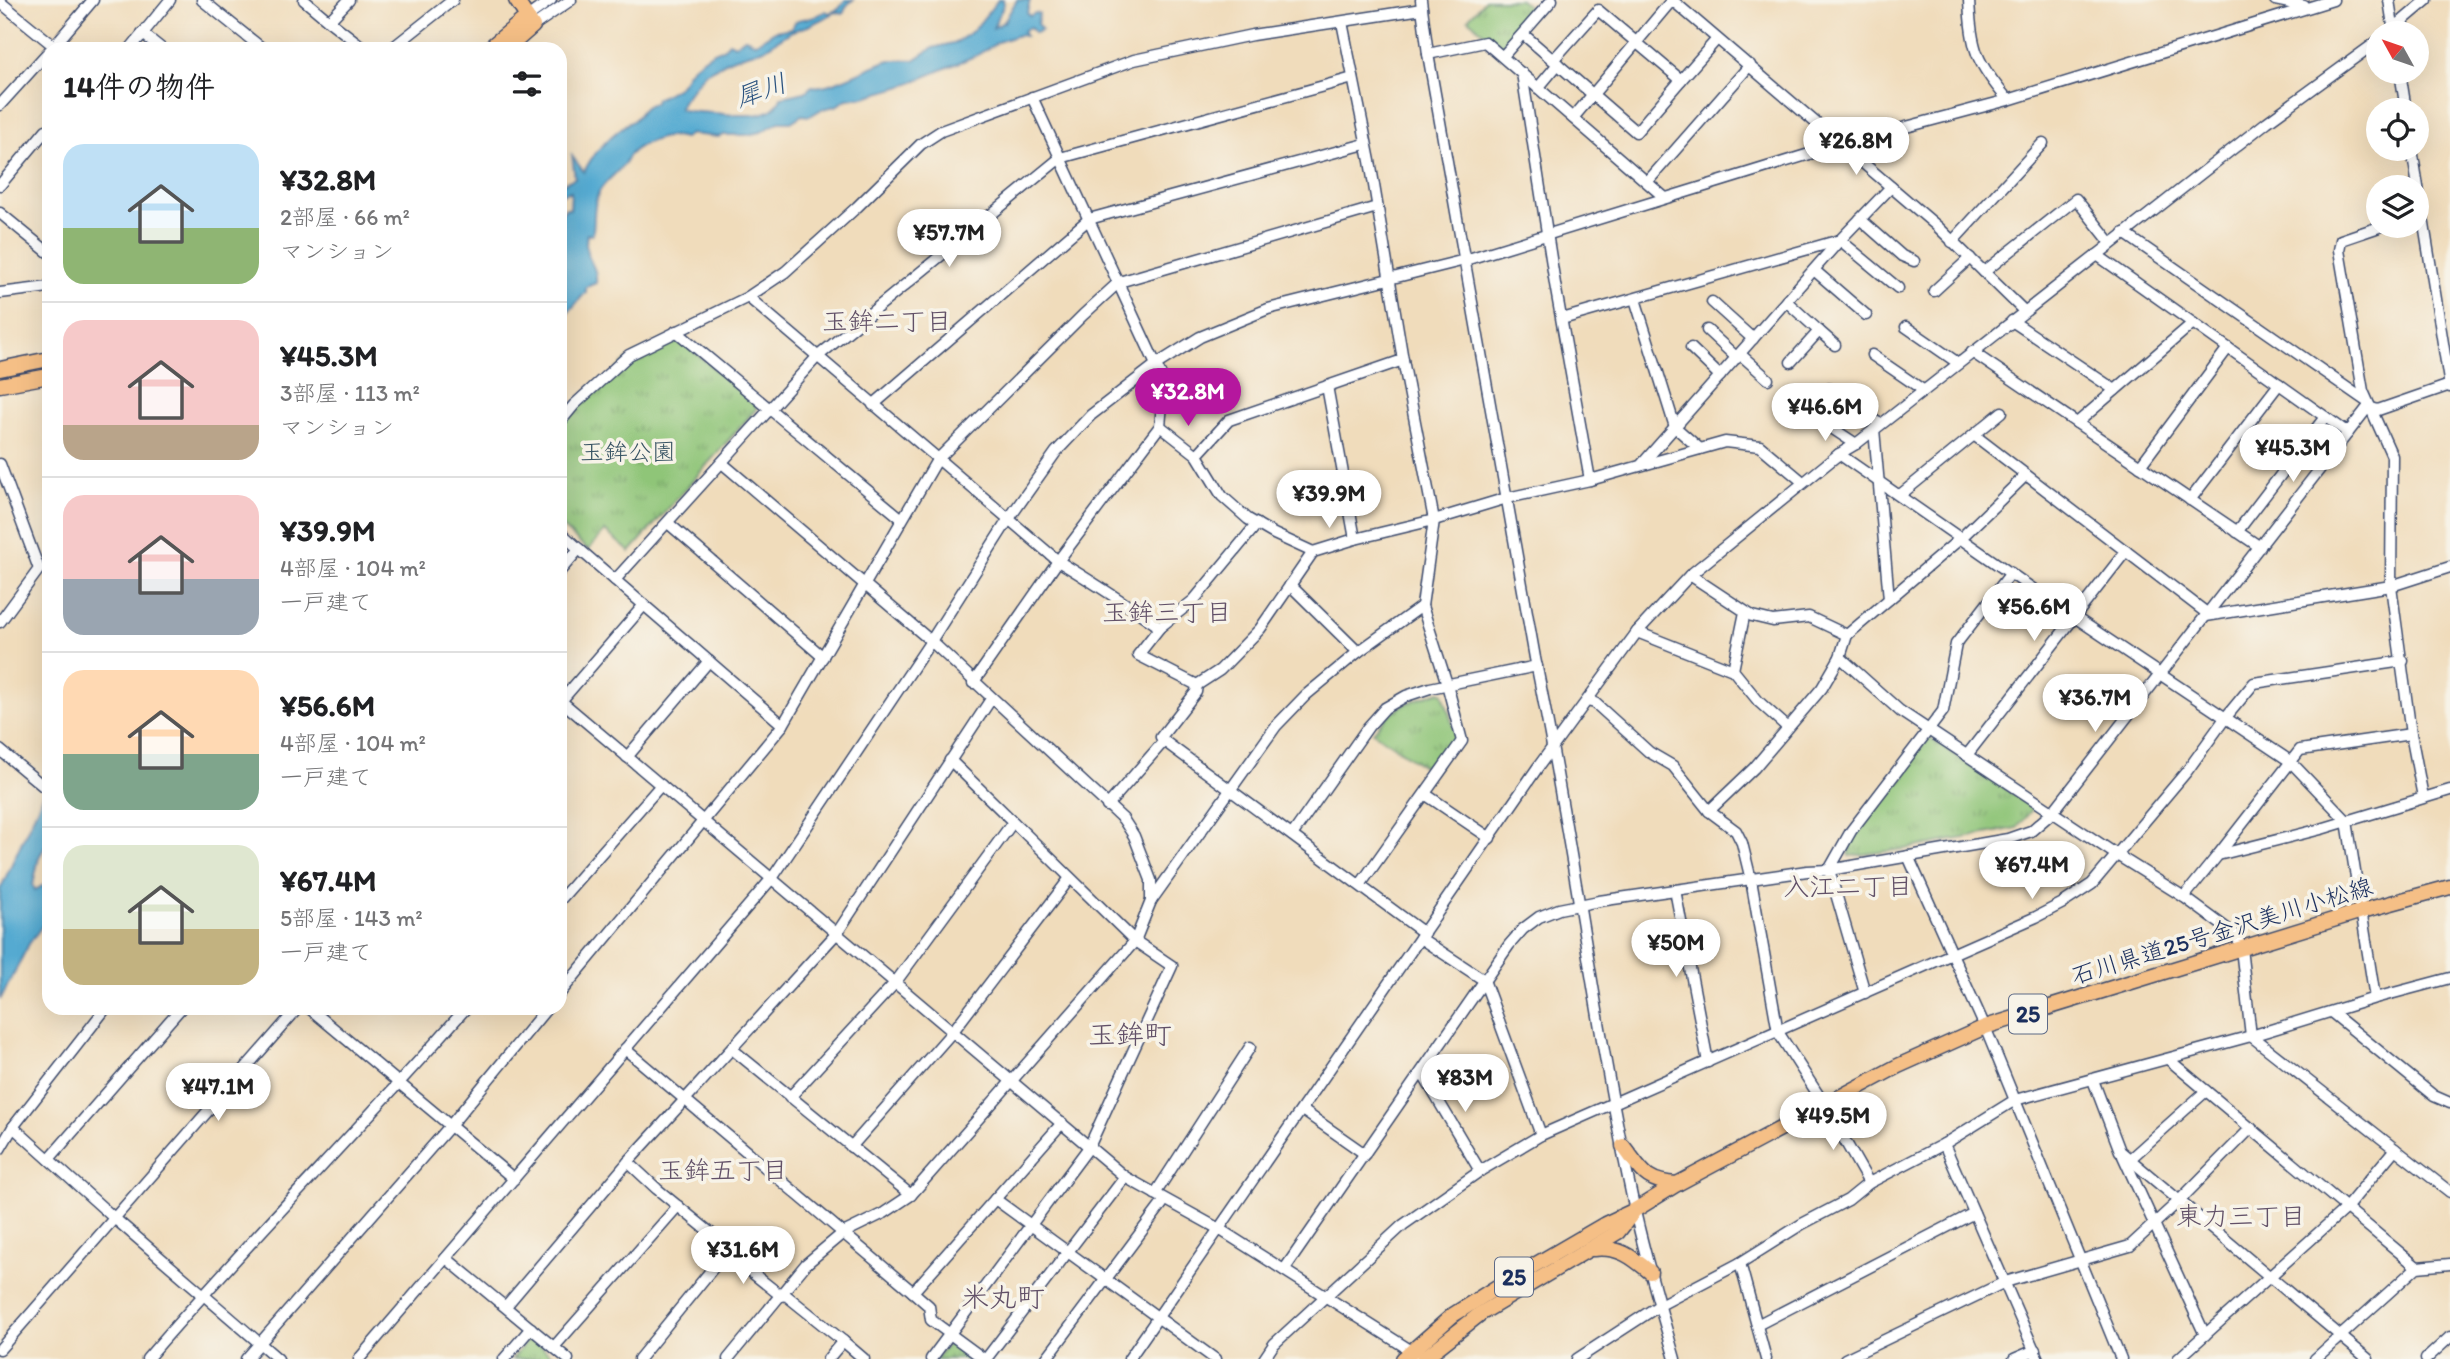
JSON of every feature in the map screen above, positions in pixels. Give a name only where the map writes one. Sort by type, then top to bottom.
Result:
[{"type":"main road","points":[[516,0],[530,21]]},
{"type":"main road","points":[[498,42],[530,21]]},
{"type":"main road","points":[[514,42],[530,21]]},
{"type":"main road","points":[[0,369],[42,360]]},
{"type":"main road","points":[[0,385],[42,377]]},
{"type":"main road","name":"石川県道25号金沢美川小松線","points":[[1417,1357],[1453,1315],[1605,1224],[1898,1066],[1985,1027],[2362,911],[2450,887]]},
{"type":"main road","points":[[1623,1146],[1644,1174],[1654,1181],[1677,1184]]},
{"type":"main road","name":"石川県道25号金沢美川小松線","points":[[1417,1357],[1480,1314],[1618,1232],[1635,1210]]},
{"type":"main road","points":[[1592,1249],[1610,1248],[1626,1253],[1650,1272]]},
{"type":"street","points":[[59,42],[93,0]]},
{"type":"street","points":[[135,42],[170,0]]},
{"type":"street","points":[[202,0],[254,42]]},
{"type":"street","points":[[304,0],[356,42]]},
{"type":"street","points":[[329,21],[349,0]]},
{"type":"street","points":[[400,42],[453,0]]},
{"type":"street","points":[[530,21],[551,0]]},
{"type":"street","points":[[530,21],[571,0]]},
{"type":"street","points":[[1503,56],[1552,0]]},
{"type":"street","points":[[1538,88],[1606,0]]},
{"type":"street","points":[[1573,118],[1672,0],[1891,187],[2024,311]]},
{"type":"street","points":[[1969,0],[1970,36],[1983,71],[2008,100]]},
{"type":"street","points":[[2275,0],[2307,6]]},
{"type":"street","points":[[359,1359],[773,877],[1008,520],[1056,452],[1091,415],[1157,364],[1200,337],[1268,309],[1465,260],[1842,144],[2008,100],[2333,0]]},
{"type":"street","points":[[2389,0],[2391,21]]},
{"type":"street","points":[[2404,21],[2427,0]]},
{"type":"street","points":[[0,2],[45,42]]},
{"type":"street","points":[[567,414],[629,355],[748,297],[785,272],[921,144],[941,131],[1134,61],[1252,35],[1342,22],[1422,5],[1428,54],[1507,498],[1554,745],[1578,905],[1613,1101],[1635,1210],[1675,1359]]},
{"type":"street","points":[[1598,10],[1681,80]]},
{"type":"street","points":[[1342,22],[1434,520],[1422,606],[1462,741],[1360,886]]},
{"type":"street","points":[[142,33],[153,42]]},
{"type":"street","points":[[1523,34],[1636,132],[1717,38]]},
{"type":"street","points":[[1428,54],[1485,42],[1648,181],[1664,198]]},
{"type":"street","points":[[1129,1359],[1554,745],[1637,632],[1690,575],[1839,454],[1856,444],[2267,122],[2366,50]]},
{"type":"street","points":[[0,105],[42,61]]},
{"type":"street","points":[[1648,181],[1750,65]]},
{"type":"street","points":[[1522,74],[1590,480]]},
{"type":"street","points":[[615,580],[817,357],[1060,158],[1353,78]]},
{"type":"street","points":[[974,683],[1058,561],[1160,426],[1164,382],[1157,364],[1032,97]]},
{"type":"street","points":[[0,186],[42,135]]},
{"type":"street","points":[[1952,242],[2043,143]]},
{"type":"street","points":[[873,405],[1089,219],[1365,144]]},
{"type":"street","points":[[1642,464],[1840,240],[1891,187]]},
{"type":"street","points":[[1984,272],[2076,199],[2111,243]]},
{"type":"street","points":[[567,984],[783,725],[937,460],[1038,358],[1119,282],[1377,208]]},
{"type":"street","points":[[0,213],[42,247]]},
{"type":"street","points":[[1860,219],[1902,257],[1914,261]]},
{"type":"street","points":[[2366,231],[2341,240],[2339,250],[2358,366],[2368,404],[2392,456],[2391,586],[2423,797]]},
{"type":"street","points":[[2124,233],[2378,410],[2450,386],[2424,238]]},
{"type":"street","points":[[1562,319],[1840,240]]},
{"type":"street","points":[[1840,240],[1898,288]]},
{"type":"street","points":[[2097,255],[2348,433]]},
{"type":"street","points":[[1934,291],[1970,258]]},
{"type":"street","points":[[1814,270],[1866,315]]},
{"type":"street","points":[[0,293],[42,288]]},
{"type":"street","points":[[748,297],[1058,561],[1160,627]]},
{"type":"street","points":[[1635,299],[1675,427],[1700,449]]},
{"type":"street","points":[[1786,301],[1835,345]]},
{"type":"street","points":[[1712,302],[1753,339]]},
{"type":"street","points":[[2012,320],[2115,390]]},
{"type":"street","points":[[2077,424],[2193,323]]},
{"type":"street","points":[[1906,327],[1958,363]]},
{"type":"street","points":[[1707,330],[1768,379]]},
{"type":"street","points":[[677,331],[902,519]]},
{"type":"street","points":[[1791,362],[1819,331]]},
{"type":"street","points":[[1691,348],[1720,376]]},
{"type":"street","points":[[2140,466],[2228,348]]},
{"type":"street","points":[[1972,352],[2260,547]]},
{"type":"street","points":[[1872,355],[1923,390]]},
{"type":"street","points":[[1197,455],[1229,420],[1403,360]]},
{"type":"street","points":[[2190,500],[2279,384]]},
{"type":"street","points":[[1327,386],[1355,539]]},
{"type":"street","points":[[1829,389],[1877,426]]},
{"type":"street","points":[[1284,1270],[1484,980],[1523,929],[1539,917],[1578,905],[1829,870],[2008,839],[2031,831],[2053,812],[2368,404]]},
{"type":"street","points":[[1900,495],[2002,412]]},
{"type":"street","points":[[1812,415],[1856,444]]},
{"type":"street","points":[[2237,532],[2325,417]]},
{"type":"street","points":[[1160,426],[1197,455],[1222,496],[1257,524],[1312,552]]},
{"type":"street","points":[[1877,426],[1889,599]]},
{"type":"street","points":[[1974,435],[2207,615],[2391,586],[2450,567]]},
{"type":"street","points":[[1541,1135],[1484,980],[1161,737],[1196,692],[1197,685],[1220,670],[1260,629],[1312,552],[1725,442],[1760,446],[1803,482]]},
{"type":"street","points":[[1839,454],[2290,761],[2347,821],[2375,998]]},
{"type":"street","points":[[722,463],[930,641],[1123,819],[1134,836],[1151,880],[1151,901]]},
{"type":"street","points":[[0,464],[39,569],[0,622]]},
{"type":"street","points":[[1709,811],[1754,768],[1822,688],[1840,657],[1847,635],[1961,538],[2026,475]]},
{"type":"street","points":[[668,523],[824,657]]},
{"type":"street","points":[[1197,685],[1138,655],[1160,627],[1194,600],[1257,524]]},
{"type":"street","points":[[567,538],[783,725]]},
{"type":"street","points":[[567,563],[579,549]]},
{"type":"street","points":[[1967,755],[2126,551]]},
{"type":"street","points":[[1865,993],[1829,870],[1851,831],[1943,712],[1956,644],[2011,573]]},
{"type":"street","points":[[1690,575],[1745,612],[1773,621],[1809,617],[1847,635]]},
{"type":"street","points":[[1290,585],[1358,652]]},
{"type":"street","points":[[567,694],[644,605]]},
{"type":"street","points":[[728,1359],[806,1264],[843,1233],[884,1213],[911,1195],[1135,941],[1151,901],[1233,790],[1276,726],[1358,652],[1422,606]]},
{"type":"street","points":[[1733,670],[1745,612]]},
{"type":"street","points":[[1637,632],[1733,670],[1759,702],[1787,727]]},
{"type":"street","points":[[1840,657],[1900,710],[2184,897],[2237,936],[2241,948],[2251,1036],[2450,1192]]},
{"type":"street","points":[[1264,1359],[1274,1344],[1402,1225],[1480,1171],[1541,1135],[1952,954],[2063,903],[2092,884],[2187,771],[2226,717],[2255,683],[2403,661]]},
{"type":"street","points":[[627,757],[709,662]]},
{"type":"street","points":[[1292,835],[1368,727],[1385,708],[1406,696],[1447,684],[1537,666]]},
{"type":"street","points":[[506,1306],[628,1162],[837,933],[991,699]]},
{"type":"street","points":[[1587,701],[1595,703],[1649,752],[1673,766],[1709,811],[1736,831],[1742,843],[1751,880],[1778,1032],[1824,1104],[1869,1183]]},
{"type":"street","points":[[567,706],[773,877],[1125,1177],[1219,1229],[1417,1357]]},
{"type":"street","points":[[2184,897],[2300,750],[2412,734]]},
{"type":"street","points":[[1107,806],[1164,741]]},
{"type":"street","points":[[0,750],[42,785]]},
{"type":"street","points":[[931,1359],[1089,1147],[1172,966],[1135,941],[950,760]]},
{"type":"street","points":[[567,892],[661,785]]},
{"type":"street","points":[[2218,855],[2450,790]]},
{"type":"street","points":[[1425,794],[1490,838]]},
{"type":"street","points":[[790,1097],[895,982],[1013,822]]},
{"type":"street","points":[[1908,856],[1985,1027],[2121,1359]]},
{"type":"street","points":[[851,1147],[954,1030],[1070,878]]},
{"type":"street","points":[[1675,890],[1708,1062]]},
{"type":"street","points":[[1577,1359],[1592,1355],[1660,1305],[1740,1263],[1802,1224],[1848,1200],[1869,1183],[1944,1144],[2015,1100],[2251,1036],[2450,978]]},
{"type":"street","points":[[2331,1012],[2434,1096],[2450,1102]]},
{"type":"street","points":[[0,1149],[13,1127],[101,1015]]},
{"type":"street","points":[[49,1159],[175,1015]]},
{"type":"street","points":[[0,1349],[292,1015]]},
{"type":"street","points":[[317,1015],[514,1179]]},
{"type":"street","points":[[147,1359],[400,1084],[460,1015]]},
{"type":"street","points":[[246,1359],[450,1126],[541,1015]]},
{"type":"street","points":[[1045,1359],[1105,1279],[1160,1197],[1250,1047]]},
{"type":"street","points":[[625,1049],[929,1306],[931,1320],[985,1359],[1125,1177]]},
{"type":"street","points":[[732,1049],[911,1195]]},
{"type":"street","points":[[2168,1059],[2417,1266]]},
{"type":"street","points":[[1422,1073],[1480,1171]]},
{"type":"street","points":[[2093,1080],[2120,1152],[2205,1335]]},
{"type":"street","points":[[2130,1159],[2206,1091]]},
{"type":"street","points":[[1302,1110],[1365,1154]]},
{"type":"street","points":[[913,1292],[1062,1124]]},
{"type":"street","points":[[13,1127],[278,1359]]},
{"type":"street","points":[[1845,1359],[2005,1282],[2130,1247],[2250,1128]]},
{"type":"street","points":[[1944,1144],[2037,1355],[2014,1359]]},
{"type":"street","points":[[2178,1359],[2346,1208],[2395,1149]]},
{"type":"street","points":[[2120,1152],[2368,1359]]},
{"type":"street","points":[[628,1162],[723,1243],[726,1252],[780,1296],[787,1296],[864,1359]]},
{"type":"street","points":[[995,1199],[1215,1359]]},
{"type":"street","points":[[554,1347],[678,1206]]},
{"type":"street","points":[[1757,1325],[1974,1213]]},
{"type":"street","points":[[639,1359],[726,1252]]},
{"type":"street","points":[[446,1258],[568,1359]]},
{"type":"street","points":[[1740,1263],[1766,1359]]},
{"type":"street","points":[[2315,1359],[2417,1266],[2450,1264]]},
{"type":"street","points":[[504,1359],[531,1328]]},
{"type":"street","points":[[2426,1359],[2450,1337]]},
{"type":"street","points":[[828,1359],[843,1341]]},
{"type":"green space","points":[[1485,0],[1520,0],[1533,10],[1500,47],[1468,19]]},
{"type":"green space","name":"玉鉾公園","points":[[675,336],[756,403],[756,409],[630,552],[605,531],[588,550],[567,531],[567,419],[577,406],[629,358]]},
{"type":"green space","points":[[1440,691],[1457,738],[1433,773],[1373,732],[1388,716],[1403,706]]},
{"type":"green space","points":[[1929,737],[2033,808],[2017,828],[1905,849],[1849,856],[1850,841]]},
{"type":"green space","points":[[952,1340],[976,1359],[935,1359]]},
{"type":"green space","points":[[527,1341],[535,1341],[556,1359],[512,1359]]},
{"type":"water","points":[[845,0],[853,0],[843,14],[836,12],[792,31],[764,49],[731,59],[705,73],[682,101],[679,109],[739,115],[765,113],[772,110],[781,97],[805,92],[812,86],[839,81],[890,60],[914,60],[933,48],[957,42],[974,30],[998,0],[1003,0],[1004,4],[993,28],[1004,22],[1017,0],[1030,0],[1027,13],[1030,16],[1039,14],[1037,24],[1042,30],[1035,33],[1030,27],[1023,31],[1025,36],[1019,35],[1000,41],[977,55],[903,86],[847,99],[810,116],[802,115],[791,122],[779,122],[761,132],[718,137],[691,134],[684,138],[671,136],[640,146],[629,155],[599,192],[592,235],[587,234],[586,243],[588,256],[595,270],[596,283],[586,287],[586,292],[567,314],[567,208],[570,209],[571,191],[567,192],[567,182],[575,178],[572,156],[584,172],[596,152],[634,120],[644,107],[655,103],[656,99],[681,85],[688,72],[700,61],[723,49],[729,42],[735,45],[745,38],[756,43],[775,31],[792,28],[799,20],[839,9]]},
{"type":"water","points":[[42,797],[42,852],[33,885],[35,890],[42,886],[42,926],[29,944],[0,1000],[0,890]]},
{"type":"district","name":"玉鉾二丁目","points":[[887,321]]},
{"type":"district","name":"玉鉾三丁目","points":[[1167,612]]},
{"type":"district","name":"入江二丁目","points":[[1848,886]]},
{"type":"district","name":"玉鉾町","points":[[1130,1034]]},
{"type":"district","name":"玉鉾五丁目","points":[[723,1170]]},
{"type":"district","name":"東力三丁目","points":[[2241,1216]]},
{"type":"district","name":"米丸町","points":[[1003,1297]]},
{"type":"water label","name":"犀川","points":[[761,90]]}]
